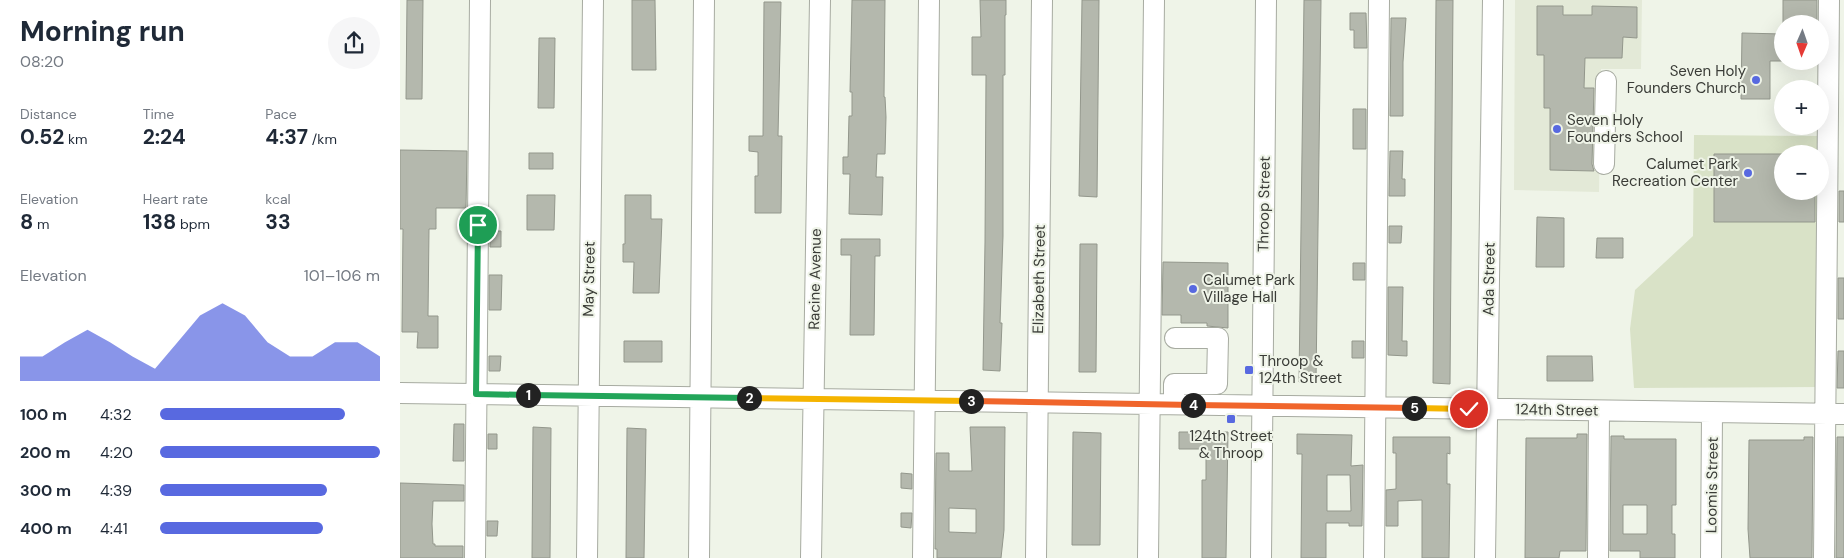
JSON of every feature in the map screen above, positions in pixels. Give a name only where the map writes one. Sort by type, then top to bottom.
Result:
[{"type":"street","points":[[475,558],[480,0]]},
{"type":"street","name":"May Street","points":[[586,558],[593,0]]},
{"type":"street","points":[[699,558],[704,0]]},
{"type":"street","name":"Racine Avenue","points":[[811,558],[820,0]]},
{"type":"street","points":[[923,558],[929,0]]},
{"type":"street","name":"Elizabeth Street","points":[[1036,558],[1042,0]]},
{"type":"street","points":[[1148,558],[1154,0]]},
{"type":"street","name":"Throop Street","points":[[1261,558],[1266,0]]},
{"type":"street","points":[[1374,558],[1379,0]]},
{"type":"street","name":"Ada Street","points":[[1485,558],[1493,0]]},
{"type":"street","points":[[1824,558],[1834,414],[1829,0]]},
{"type":"street","points":[[1604,164],[1606,81]]},
{"type":"street","points":[[1175,338],[1218,338],[1211,384],[1205,405]]},
{"type":"street","points":[[1174,404],[1174,384],[1211,384]]},
{"type":"street","name":"124th Street","points":[[400,393],[1834,414]]},
{"type":"street","points":[[1598,558],[1599,411]]},
{"type":"street","name":"Loomis Street","points":[[1710,558],[1712,412]]},
{"type":"shaded area","name":"Seven Holy Founders School","points":[[1515,0],[1642,0],[1641,69],[1601,69],[1599,192],[1514,190]]},
{"type":"shaded area","points":[[1694,135],[1822,136],[1822,145],[1774,145],[1774,200],[1821,200],[1820,387],[1634,388],[1630,329],[1635,290],[1693,236]]},
{"type":"building","points":[[407,0],[423,0],[422,99],[406,99]]},
{"type":"building","points":[[632,0],[655,0],[656,70],[632,70]]},
{"type":"building","points":[[852,0],[885,0],[885,154],[877,154],[876,177],[883,177],[882,215],[849,214],[850,174],[843,174],[843,157],[848,157],[849,116],[852,116],[852,92],[850,92]]},
{"type":"building","points":[[980,0],[1006,0],[1005,75],[1003,75],[1003,236],[1000,371],[983,370],[986,75],[972,75],[972,37],[981,37]]},
{"type":"building","points":[[1082,0],[1099,0],[1097,197],[1079,196]]},
{"type":"building","points":[[1304,0],[1321,0],[1316,382],[1299,382]]},
{"type":"building","points":[[1436,0],[1453,0],[1450,384],[1433,383]]},
{"type":"building","points":[[1783,0],[1817,0],[1817,15],[1783,15]]},
{"type":"building","points":[[764,2],[781,2],[778,136],[782,136],[781,213],[755,213],[755,176],[758,176],[758,152],[749,151],[749,136],[763,136]]},
{"type":"building","points":[[1537,6],[1563,6],[1563,15],[1592,15],[1592,6],[1637,7],[1637,38],[1623,37],[1622,58],[1585,58],[1584,88],[1594,88],[1592,164],[1594,171],[1550,170],[1550,108],[1544,108],[1544,55],[1537,55]]},
{"type":"building","points":[[1350,13],[1366,13],[1367,48],[1354,48],[1354,30],[1350,30]]},
{"type":"building","points":[[1391,18],[1406,18],[1403,62],[1403,116],[1390,116]]},
{"type":"building","name":"Seven Holy Founders Church","points":[[1742,33],[1774,34],[1774,61],[1770,61],[1770,99],[1741,99]]},
{"type":"building","points":[[539,38],[555,38],[554,108],[538,108]]},
{"type":"building","points":[[1353,109],[1366,109],[1366,149],[1353,149]]},
{"type":"building","points":[[400,150],[467,151],[466,208],[436,208],[436,229],[429,229],[428,316],[438,316],[438,348],[417,348],[418,332],[402,332],[403,229],[400,229]]},
{"type":"building","points":[[1390,151],[1403,151],[1402,179],[1405,179],[1405,196],[1389,196]]},
{"type":"building","points":[[529,153],[553,153],[553,169],[529,169]]},
{"type":"building","name":"Calumet Park Recreation Center","points":[[1714,154],[1774,154],[1774,200],[1815,200],[1815,222],[1714,222]]},
{"type":"building","points":[[1839,191],[1844,191],[1844,222],[1839,222]]},
{"type":"building","points":[[527,195],[555,195],[554,230],[527,230]]},
{"type":"building","points":[[625,195],[651,195],[651,219],[662,219],[659,293],[633,293],[634,262],[623,262]]},
{"type":"building","points":[[1537,217],[1564,218],[1564,267],[1536,267]]},
{"type":"building","points":[[1389,226],[1402,226],[1401,243],[1389,243]]},
{"type":"building","points":[[490,231],[501,231],[501,247],[490,247]]},
{"type":"building","points":[[1597,238],[1623,238],[1623,258],[1596,258]]},
{"type":"building","points":[[841,239],[880,239],[880,256],[875,256],[874,335],[850,335],[851,255],[841,255]]},
{"type":"building","points":[[1080,244],[1097,244],[1096,372],[1079,372]]},
{"type":"building","name":"Calumet Park Village Hall","points":[[1163,262],[1228,263],[1228,328],[1207,326],[1207,323],[1181,323],[1181,315],[1162,315]]},
{"type":"building","points":[[1353,263],[1365,263],[1365,280],[1353,280]]},
{"type":"building","points":[[489,275],[502,275],[501,310],[489,310]]},
{"type":"building","points":[[1838,278],[1844,278],[1844,319],[1838,319]]},
{"type":"building","points":[[1388,287],[1403,287],[1402,341],[1407,341],[1407,356],[1388,355]]},
{"type":"building","points":[[624,341],[662,341],[662,362],[624,362]]},
{"type":"building","points":[[1352,341],[1364,341],[1364,358],[1352,358]]},
{"type":"building","points":[[1838,351],[1844,351],[1844,388],[1837,388]]},
{"type":"building","points":[[489,356],[501,356],[500,371],[489,371]]},
{"type":"building","points":[[1547,356],[1592,356],[1593,381],[1547,381]]},
{"type":"building","points":[[454,424],[464,424],[464,461],[453,461]]},
{"type":"building","points":[[533,427],[551,428],[550,558],[532,558]]},
{"type":"building","points":[[970,427],[1005,427],[1004,530],[1001,558],[937,558],[937,549],[935,549],[936,453],[949,453],[949,471],[972,471]],"holes":[[[949,508],[976,509],[976,533],[949,532]]]},
{"type":"building","points":[[627,428],[646,429],[644,558],[626,558]]},
{"type":"building","points":[[1073,432],[1101,433],[1100,545],[1072,545]]},
{"type":"building","points":[[1179,432],[1228,432],[1226,558],[1202,558],[1202,480],[1206,480],[1206,449],[1179,449]]},
{"type":"building","points":[[488,434],[497,434],[497,449],[488,449]]},
{"type":"building","points":[[1297,434],[1352,435],[1351,466],[1363,465],[1362,526],[1349,526],[1349,523],[1326,523],[1326,558],[1301,558],[1302,454],[1297,454]],"holes":[[[1327,475],[1350,475],[1351,511],[1327,511]]]},
{"type":"building","points":[[1577,434],[1587,434],[1586,551],[1560,551],[1559,558],[1525,558],[1526,438],[1577,438]]},
{"type":"building","points":[[1611,436],[1624,436],[1624,439],[1676,439],[1676,505],[1672,505],[1672,534],[1675,534],[1675,558],[1640,558],[1640,551],[1610,551]],"holes":[[[1623,505],[1647,505],[1647,534],[1623,534]]]},
{"type":"building","points":[[1393,437],[1450,437],[1450,454],[1447,453],[1447,484],[1450,484],[1449,558],[1422,558],[1422,500],[1398,501],[1398,526],[1386,526],[1386,490],[1396,489],[1396,453],[1393,453]]},
{"type":"building","points":[[1804,437],[1813,437],[1812,558],[1750,558],[1748,529],[1749,440],[1804,440]]},
{"type":"building","points":[[1837,437],[1844,437],[1844,558],[1836,558]]},
{"type":"building","points":[[901,473],[912,474],[912,489],[901,488]]},
{"type":"building","points":[[400,483],[464,485],[464,501],[433,501],[432,524],[433,544],[435,546],[463,546],[463,558],[400,558]]},
{"type":"building","points":[[901,513],[912,513],[911,528],[901,527]]},
{"type":"building","points":[[487,521],[498,521],[497,536],[487,536]]},
{"type":"place","name":"Seven Holy Founders Church","points":[[1756,80]]},
{"type":"place","name":"Seven Holy Founders School","points":[[1557,129]]},
{"type":"place","name":"Calumet Park Recreation Center","points":[[1748,173]]},
{"type":"place","name":"Calumet Park Village Hall","points":[[1193,289]]},
{"type":"place","name":"Throop & 124th Street","points":[[1249,370]]},
{"type":"place","name":"124th Street & Throop","points":[[1231,419]]},
{"type":"route","points":[[478,225],[476,394],[1469,409]]}]
